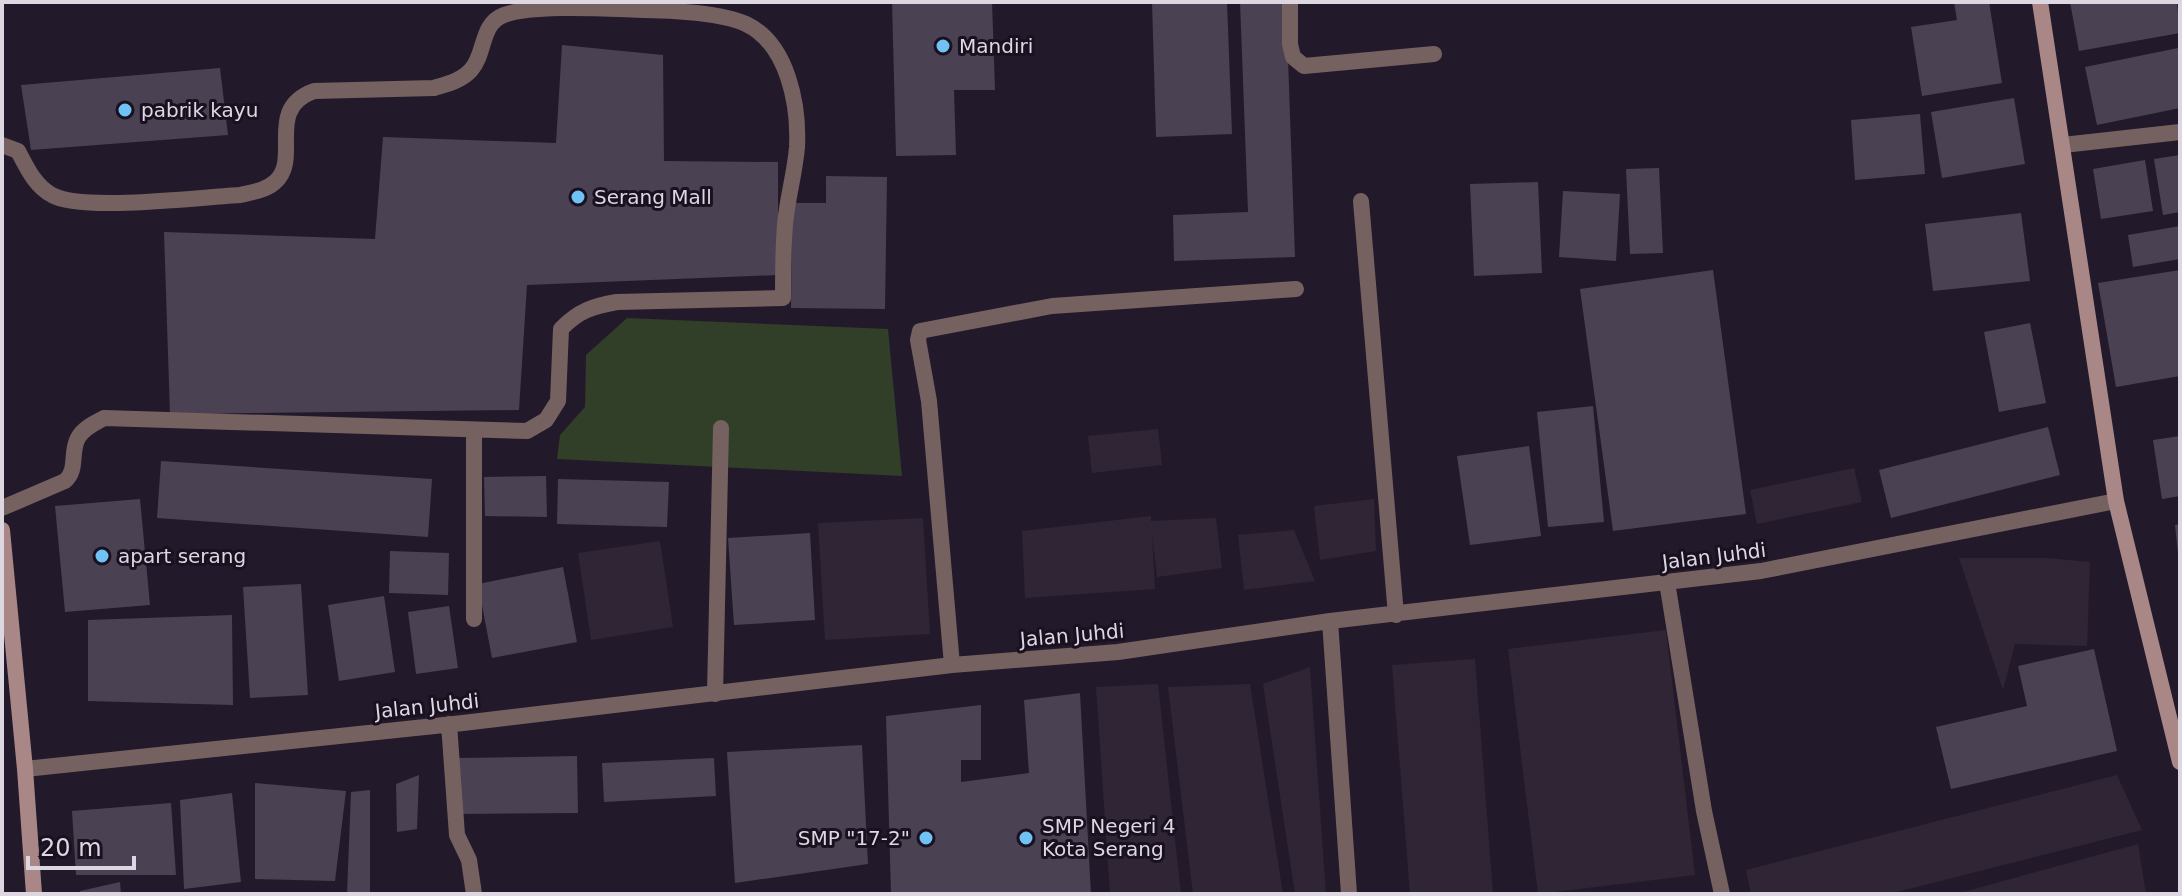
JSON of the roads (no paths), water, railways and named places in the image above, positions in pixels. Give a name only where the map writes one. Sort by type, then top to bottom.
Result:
[{"type":"main road","points":[[2040,2],[2116,501],[2180,762]]},
{"type":"main road","points":[[2,530],[34,894]]},
{"type":"street","points":[[1290,2],[1290,44],[1293,57],[1304,66],[1434,54]]},
{"type":"street","points":[[2,145],[18,151],[33,179],[52,196],[69,201],[85,204],[240,195],[261,190],[276,182],[283,172],[288,117],[293,103],[302,95],[314,91],[434,88],[451,83],[474,67],[487,29],[499,16],[516,11],[591,9],[675,10],[746,24],[774,47],[793,92],[797,146],[785,224],[783,298],[617,302],[592,306],[575,315],[561,329],[558,401],[546,420],[527,431],[104,418],[77,438],[72,475],[65,481],[2,508]]},
{"type":"street","points":[[2063,145],[2180,132]]},
{"type":"street","points":[[1361,201],[1396,615]]},
{"type":"street","points":[[952,665],[929,401],[918,340],[920,331],[1052,306],[1296,289]]},
{"type":"street","points":[[715,694],[721,428]]},
{"type":"street","points":[[474,430],[474,619]]},
{"type":"street","name":"Jalan Juhdi","points":[[25,769],[449,724],[952,665],[1118,652],[1330,621],[1761,571],[2116,501]]},
{"type":"street","points":[[1667,582],[1704,811],[1722,894]]},
{"type":"street","points":[[1330,621],[1349,894]]},
{"type":"street","points":[[449,724],[457,835],[469,860],[474,894]]},
{"type":"place","name":"Mandiri","points":[[943,46]]},
{"type":"place","name":"pabrik kayu","points":[[125,110]]},
{"type":"place","name":"Serang Mall","points":[[578,197]]},
{"type":"place","name":"apart serang","points":[[102,556]]},
{"type":"place","name":"SMP \"17-2\"","points":[[926,838]]},
{"type":"place","name":"SMP Negeri 4 Kota Serang","points":[[1026,838]]}]
